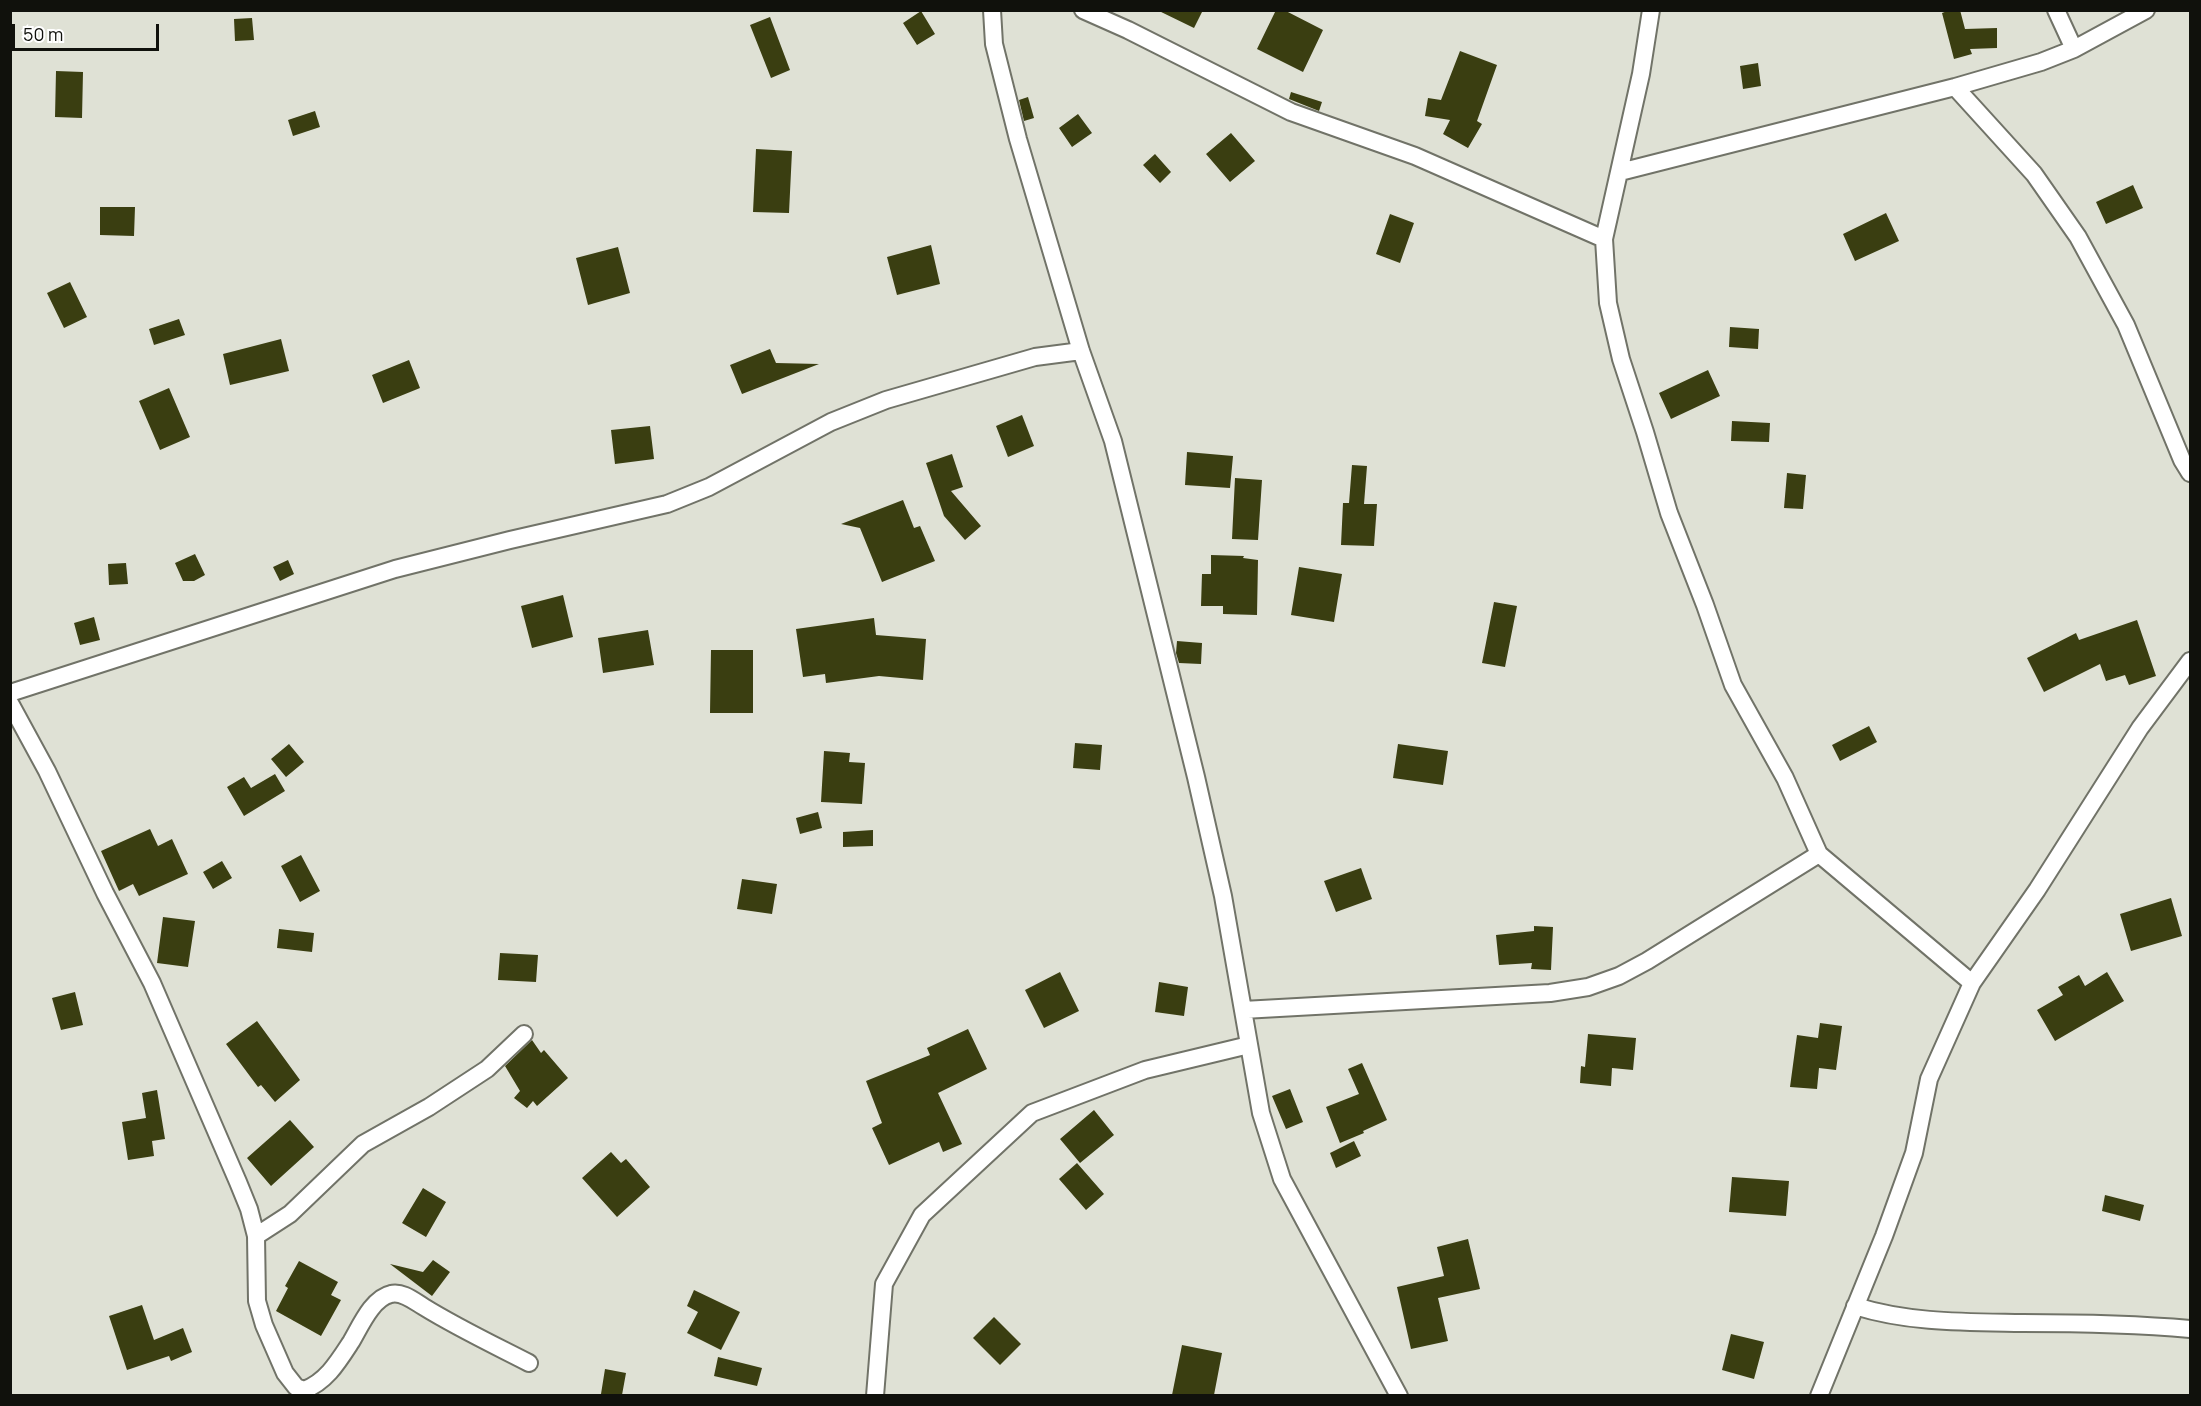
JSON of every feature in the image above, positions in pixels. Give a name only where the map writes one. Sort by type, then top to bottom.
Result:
[{"type":"street","points":[[992,10],[994,44],[1018,139],[1081,351],[1119,464],[1221,886],[1261,1113],[1282,1179],[1399,1395]]},
{"type":"street","points":[[1083,10],[1128,30],[1291,112],[1414,156],[1604,239]]},
{"type":"street","points":[[1651,10],[1641,74],[1604,239],[1608,303],[1621,359],[1646,432],[1669,513],[1733,685],[1785,778],[1820,854],[1972,983]]},
{"type":"street","points":[[2056,10],[2074,49]]},
{"type":"street","points":[[1620,172],[1955,87],[2041,62],[2074,49],[2146,10]]},
{"type":"street","points":[[1955,87],[2034,174],[2078,237],[2126,326],[2182,460],[2190,473]]},
{"type":"street","points":[[10,693],[395,569],[667,504],[708,487],[831,422],[886,400],[1035,357],[1081,351]]},
{"type":"street","points":[[1819,1395],[1884,1236],[1914,1153],[1929,1079],[1972,983],[2037,890],[2140,728],[2190,661]]},
{"type":"street","points":[[10,703],[47,771],[105,893],[152,983],[238,1182],[249,1209],[256,1236],[256,1301],[285,1373],[296,1387],[304,1390],[324,1379],[341,1358],[373,1306],[382,1297],[392,1293],[402,1294],[450,1323],[529,1363]]},
{"type":"street","points":[[1243,1010],[1529,995],[1588,987],[1619,976],[1647,961],[1820,854]]},
{"type":"street","points":[[256,1236],[290,1214],[363,1144],[429,1107],[486,1070],[524,1034]]},
{"type":"street","points":[[875,1395],[884,1284],[922,1215],[1032,1113],[1145,1070],[1249,1045]]},
{"type":"street","points":[[1855,1306],[1908,1318],[1966,1322],[2089,1324],[2190,1329]]},
{"type":"building","points":[[1157,10],[1203,10],[1194,28]]},
{"type":"building","points":[[1276,10],[1284,10],[1323,30],[1303,72],[1257,49]]},
{"type":"building","points":[[1960,10],[1965,29],[1997,28],[1997,48],[1970,49],[1972,54],[1954,59],[1942,13]]},
{"type":"building","points":[[921,11],[935,34],[917,45],[903,23]]},
{"type":"building","points":[[770,17],[790,70],[771,78],[750,25]]},
{"type":"building","points":[[252,18],[254,40],[235,41],[234,19]]},
{"type":"building","points":[[1460,51],[1497,65],[1477,121],[1482,124],[1468,148],[1443,134],[1450,120],[1425,116],[1428,98],[1441,100]]},
{"type":"building","points":[[1758,63],[1761,86],[1743,89],[1740,66]]},
{"type":"building","points":[[56,71],[83,72],[82,118],[55,117]]},
{"type":"building","points":[[1291,92],[1322,102],[1319,111],[1289,99]]},
{"type":"building","points":[[1028,97],[1034,118],[1024,121],[1019,100]]},
{"type":"building","points":[[315,111],[320,127],[293,136],[288,120]]},
{"type":"building","points":[[1078,114],[1092,133],[1072,147],[1059,128]]},
{"type":"building","points":[[1231,133],[1255,161],[1230,182],[1206,154]]},
{"type":"building","points":[[756,149],[792,151],[789,213],[753,212]]},
{"type":"building","points":[[1155,154],[1171,172],[1160,183],[1143,165]]},
{"type":"building","points":[[2133,185],[2143,208],[2106,224],[2096,202]]},
{"type":"building","points":[[100,207],[135,207],[134,236],[100,235]]},
{"type":"building","points":[[1886,213],[1899,241],[1855,261],[1843,234]]},
{"type":"building","points":[[1390,214],[1414,223],[1400,263],[1376,254]]},
{"type":"building","points":[[931,245],[940,284],[897,295],[887,257]]},
{"type":"building","points":[[618,247],[630,293],[588,305],[576,258]]},
{"type":"building","points":[[70,282],[87,317],[64,328],[47,293]]},
{"type":"building","points":[[179,319],[185,335],[154,345],[149,329]]},
{"type":"building","points":[[1730,327],[1759,329],[1758,349],[1729,347]]},
{"type":"building","points":[[281,339],[289,371],[230,385],[223,354]]},
{"type":"building","points":[[770,349],[776,363],[819,364],[742,394],[730,365]]},
{"type":"building","points":[[409,360],[420,388],[383,403],[372,375]]},
{"type":"building","points":[[1708,370],[1720,396],[1671,419],[1659,393]]},
{"type":"building","points":[[169,388],[190,437],[160,450],[139,401]]},
{"type":"building","points":[[1022,415],[1034,446],[1008,457],[996,426]]},
{"type":"building","points":[[1732,421],[1770,423],[1769,442],[1731,441]]},
{"type":"building","points":[[650,426],[654,459],[615,464],[611,430]]},
{"type":"building","points":[[1187,452],[1233,456],[1230,488],[1185,485]]},
{"type":"building","points":[[952,454],[963,487],[951,491],[981,526],[965,540],[944,516],[926,463]]},
{"type":"building","points":[[1352,465],[1367,466],[1364,504],[1377,504],[1374,546],[1341,545],[1343,503],[1349,503]]},
{"type":"building","points":[[1787,473],[1806,475],[1803,509],[1784,508]]},
{"type":"building","points":[[1235,478],[1262,480],[1258,540],[1232,539]]},
{"type":"building","points":[[903,500],[914,528],[920,526],[935,561],[882,582],[860,528],[841,524]]},
{"type":"building","points":[[195,554],[205,575],[194,581],[183,581],[175,563]]},
{"type":"building","points":[[1211,555],[1244,556],[1243,558],[1258,560],[1257,615],[1223,614],[1223,606],[1201,606],[1202,574],[1211,574]]},
{"type":"building","points":[[288,560],[294,574],[280,581],[273,567]]},
{"type":"building","points":[[126,563],[128,584],[109,585],[108,564]]},
{"type":"building","points":[[1299,567],[1342,574],[1334,622],[1291,615]]},
{"type":"building","points":[[563,595],[573,637],[532,648],[521,606]]},
{"type":"building","points":[[1494,602],[1517,606],[1505,667],[1482,663]]},
{"type":"building","points":[[94,617],[100,640],[80,645],[74,623]]},
{"type":"building","points":[[874,618],[876,635],[926,639],[923,680],[879,676],[826,683],[825,674],[803,677],[796,629]]},
{"type":"building","points":[[2137,620],[2156,676],[2129,685],[2125,675],[2106,681],[2100,664],[2044,692],[2027,658],[2076,633],[2079,640]]},
{"type":"building","points":[[648,630],[654,665],[603,673],[598,638]]},
{"type":"building","points":[[1177,641],[1202,643],[1201,664],[1179,663],[1176,653]]},
{"type":"building","points":[[711,650],[753,650],[753,713],[710,713]]},
{"type":"building","points":[[1869,726],[1877,742],[1840,761],[1832,745]]},
{"type":"building","points":[[1075,743],[1102,745],[1100,770],[1073,768]]},
{"type":"building","points":[[289,744],[304,762],[286,777],[271,759]]},
{"type":"building","points":[[1398,744],[1448,751],[1443,785],[1393,778]]},
{"type":"building","points":[[824,751],[850,753],[849,762],[865,763],[862,804],[821,802]]},
{"type":"building","points":[[275,774],[285,791],[244,816],[227,787],[244,777],[251,788]]},
{"type":"building","points":[[818,812],[822,828],[800,834],[796,818]]},
{"type":"building","points":[[150,829],[158,846],[172,839],[188,874],[139,896],[133,884],[119,891],[101,851]]},
{"type":"building","points":[[873,830],[873,846],[843,847],[843,832]]},
{"type":"building","points":[[301,855],[320,891],[300,902],[281,866]]},
{"type":"building","points":[[222,861],[232,878],[213,889],[203,872]]},
{"type":"building","points":[[1361,868],[1372,899],[1336,912],[1324,881]]},
{"type":"building","points":[[742,879],[777,884],[772,914],[737,909]]},
{"type":"building","points":[[2171,898],[2182,936],[2131,951],[2120,914]]},
{"type":"building","points":[[163,917],[195,921],[188,967],[157,963]]},
{"type":"building","points":[[1534,926],[1553,927],[1551,970],[1531,969],[1532,963],[1499,965],[1496,935],[1534,931]]},
{"type":"building","points":[[279,929],[314,933],[312,952],[277,948]]},
{"type":"building","points":[[500,953],[538,955],[536,982],[498,980]]},
{"type":"building","points":[[1060,972],[1079,1011],[1044,1028],[1025,990]]},
{"type":"building","points":[[2107,972],[2124,1001],[2055,1041],[2037,1010],[2063,995],[2058,987],[2079,975],[2085,986]]},
{"type":"building","points":[[1159,982],[1188,987],[1184,1016],[1155,1012]]},
{"type":"building","points":[[75,992],[83,1025],[61,1030],[52,998]]},
{"type":"building","points":[[257,1021],[300,1080],[275,1102],[261,1085],[258,1087],[226,1044]]},
{"type":"building","points":[[1820,1023],[1842,1026],[1836,1070],[1819,1068],[1817,1089],[1790,1087],[1797,1035],[1818,1038]]},
{"type":"building","points":[[968,1029],[987,1069],[938,1093],[962,1144],[943,1152],[939,1142],[889,1165],[872,1128],[882,1123],[866,1081],[930,1055],[927,1048]]},
{"type":"building","points":[[1588,1034],[1636,1038],[1633,1070],[1612,1068],[1611,1086],[1580,1083],[1581,1066],[1585,1067]]},
{"type":"building","points":[[532,1040],[541,1053],[544,1050],[568,1078],[537,1106],[533,1101],[527,1108],[514,1098],[520,1091],[505,1066]]},
{"type":"building","points":[[1362,1063],[1387,1120],[1340,1143],[1326,1107],[1359,1094],[1348,1069]]},
{"type":"building","points":[[1290,1089],[1303,1122],[1286,1129],[1272,1096]]},
{"type":"building","points":[[157,1090],[165,1139],[152,1141],[154,1156],[128,1160],[122,1122],[146,1118],[142,1093]]},
{"type":"building","points":[[1094,1110],[1114,1135],[1080,1163],[1060,1139]]},
{"type":"building","points":[[290,1120],[314,1147],[271,1186],[247,1158]]},
{"type":"building","points":[[1354,1141],[1361,1156],[1336,1168],[1330,1153]]},
{"type":"building","points":[[611,1152],[621,1163],[626,1159],[650,1187],[617,1217],[582,1178]]},
{"type":"building","points":[[1077,1163],[1104,1194],[1086,1210],[1059,1179]]},
{"type":"building","points":[[1732,1177],[1789,1181],[1786,1216],[1729,1212]]},
{"type":"building","points":[[423,1188],[446,1202],[426,1237],[402,1223]]},
{"type":"building","points":[[2105,1195],[2144,1205],[2140,1221],[2102,1211]]},
{"type":"building","points":[[1468,1239],[1480,1289],[1438,1298],[1448,1341],[1411,1349],[1397,1287],[1444,1276],[1437,1247]]},
{"type":"building","points":[[433,1260],[450,1272],[432,1296],[390,1264],[423,1272]]},
{"type":"building","points":[[299,1261],[338,1282],[331,1295],[341,1300],[321,1336],[276,1311],[288,1288],[285,1286]]},
{"type":"building","points":[[694,1290],[740,1312],[721,1350],[687,1333],[698,1312],[687,1306]]},
{"type":"building","points":[[142,1305],[154,1340],[183,1328],[192,1352],[171,1361],[169,1356],[127,1370],[109,1316]]},
{"type":"building","points":[[994,1317],[1021,1344],[1000,1365],[973,1338]]},
{"type":"building","points":[[1731,1334],[1764,1342],[1754,1379],[1722,1370]]},
{"type":"building","points":[[1182,1345],[1222,1353],[1214,1395],[1172,1395]]},
{"type":"building","points":[[718,1357],[762,1368],[757,1386],[714,1376]]},
{"type":"building","points":[[605,1369],[626,1373],[622,1395],[601,1394]]}]
